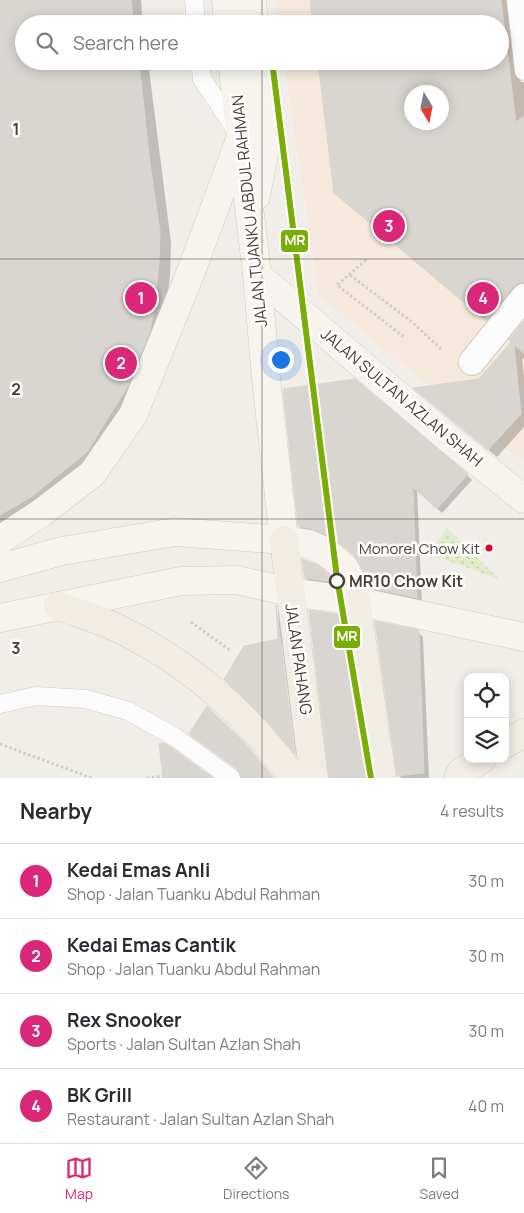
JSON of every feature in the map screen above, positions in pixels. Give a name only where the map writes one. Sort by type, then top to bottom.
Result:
[{"type":"main road","points":[[226,0],[227,15]]},
{"type":"main road","points":[[252,0],[253,15]]},
{"type":"main road","name":"JALAN TUANKU ABDUL RAHMAN","points":[[233,70],[257,275],[267,388],[284,540]]},
{"type":"main road","points":[[251,222],[266,137],[259,70]]},
{"type":"main road","points":[[0,540],[41,513],[92,474],[133,416],[192,269],[241,137]]},
{"type":"main road","name":"JALAN SULTAN AZLAN SHAH","points":[[257,275],[433,425],[524,499]]},
{"type":"main road","points":[[0,568],[62,551],[175,532],[284,540],[309,544],[326,552],[344,567],[353,584],[382,778]]},
{"type":"main road","name":"JALAN PAHANG","points":[[284,540],[314,778]]},
{"type":"main road","points":[[0,618],[181,581],[237,580],[290,592],[356,601],[524,637]]},
{"type":"main road","points":[[58,606],[115,627],[167,656],[205,682],[239,712],[264,739],[294,778]]},
{"type":"main road","points":[[509,742],[524,733]]},
{"type":"main road","points":[[458,778],[461,772],[476,763]]},
{"type":"street","points":[[472,362],[524,297]]},
{"type":"lane","points":[[194,0],[195,15]]},
{"type":"lane","points":[[516,0],[524,71]]},
{"type":"lane","points":[[201,70],[202,79],[241,137]]},
{"type":"lane","points":[[0,704],[36,696],[86,699],[128,712],[175,737],[231,778]]},
{"type":"path","points":[[366,260],[337,285],[404,337]]},
{"type":"path","points":[[350,274],[412,322],[444,352]]},
{"type":"path","points":[[190,622],[231,651]]},
{"type":"path","points":[[0,744],[92,778]]},
{"type":"path","points":[[148,778],[163,776]]},
{"type":"shaded area","points":[[275,0],[524,0],[524,463],[319,296],[285,70],[509,70],[509,15],[278,15]]},
{"type":"green space","points":[[447,528],[499,579],[429,554]]},
{"type":"building","points":[[0,0],[131,0],[133,15],[15,15],[15,70],[140,70],[150,164],[160,231],[159,263],[150,331],[128,386],[87,452],[31,497],[0,515]]},
{"type":"building","points":[[310,0],[501,0],[503,15],[312,15]]},
{"type":"building","points":[[509,65],[516,122],[524,116],[524,282],[518,283],[512,288],[486,321],[334,193],[319,70],[509,70]]},
{"type":"building","points":[[524,321],[524,353],[514,345],[521,414],[488,450],[413,388],[479,379],[511,342],[509,340]]},
{"type":"building","points":[[355,379],[468,474],[437,509],[413,487],[417,598],[370,588],[367,577],[354,555],[333,538],[315,530],[298,526],[283,389]]},
{"type":"building","points":[[302,559],[318,565],[332,577],[334,582],[305,578]]},
{"type":"building","points":[[276,605],[295,754],[267,721],[224,679],[244,646],[278,639]]},
{"type":"building","points":[[309,610],[342,615],[366,778],[329,778]]},
{"type":"building","points":[[375,621],[419,630],[424,773],[397,776]]},
{"type":"building","points":[[207,706],[244,742],[274,778],[241,778],[237,769],[189,734]]},
{"type":"building","points":[[164,743],[213,778],[163,778],[159,744]]},
{"type":"transit line","name":"MR","points":[[273,70],[337,578],[371,778]]},
{"type":"place","name":"Rex Snooker","points":[[389,226]]},
{"type":"place","name":"Kedai Emas Anli","points":[[141,298]]},
{"type":"place","name":"BK Grill","points":[[483,298]]},
{"type":"place","name":"Kedai Emas Cantik","points":[[121,363]]},
{"type":"place","name":"Monorel Chow Kit","points":[[489,548]]},
{"type":"place","name":"MR10 Chow Kit","points":[[337,581]]}]
